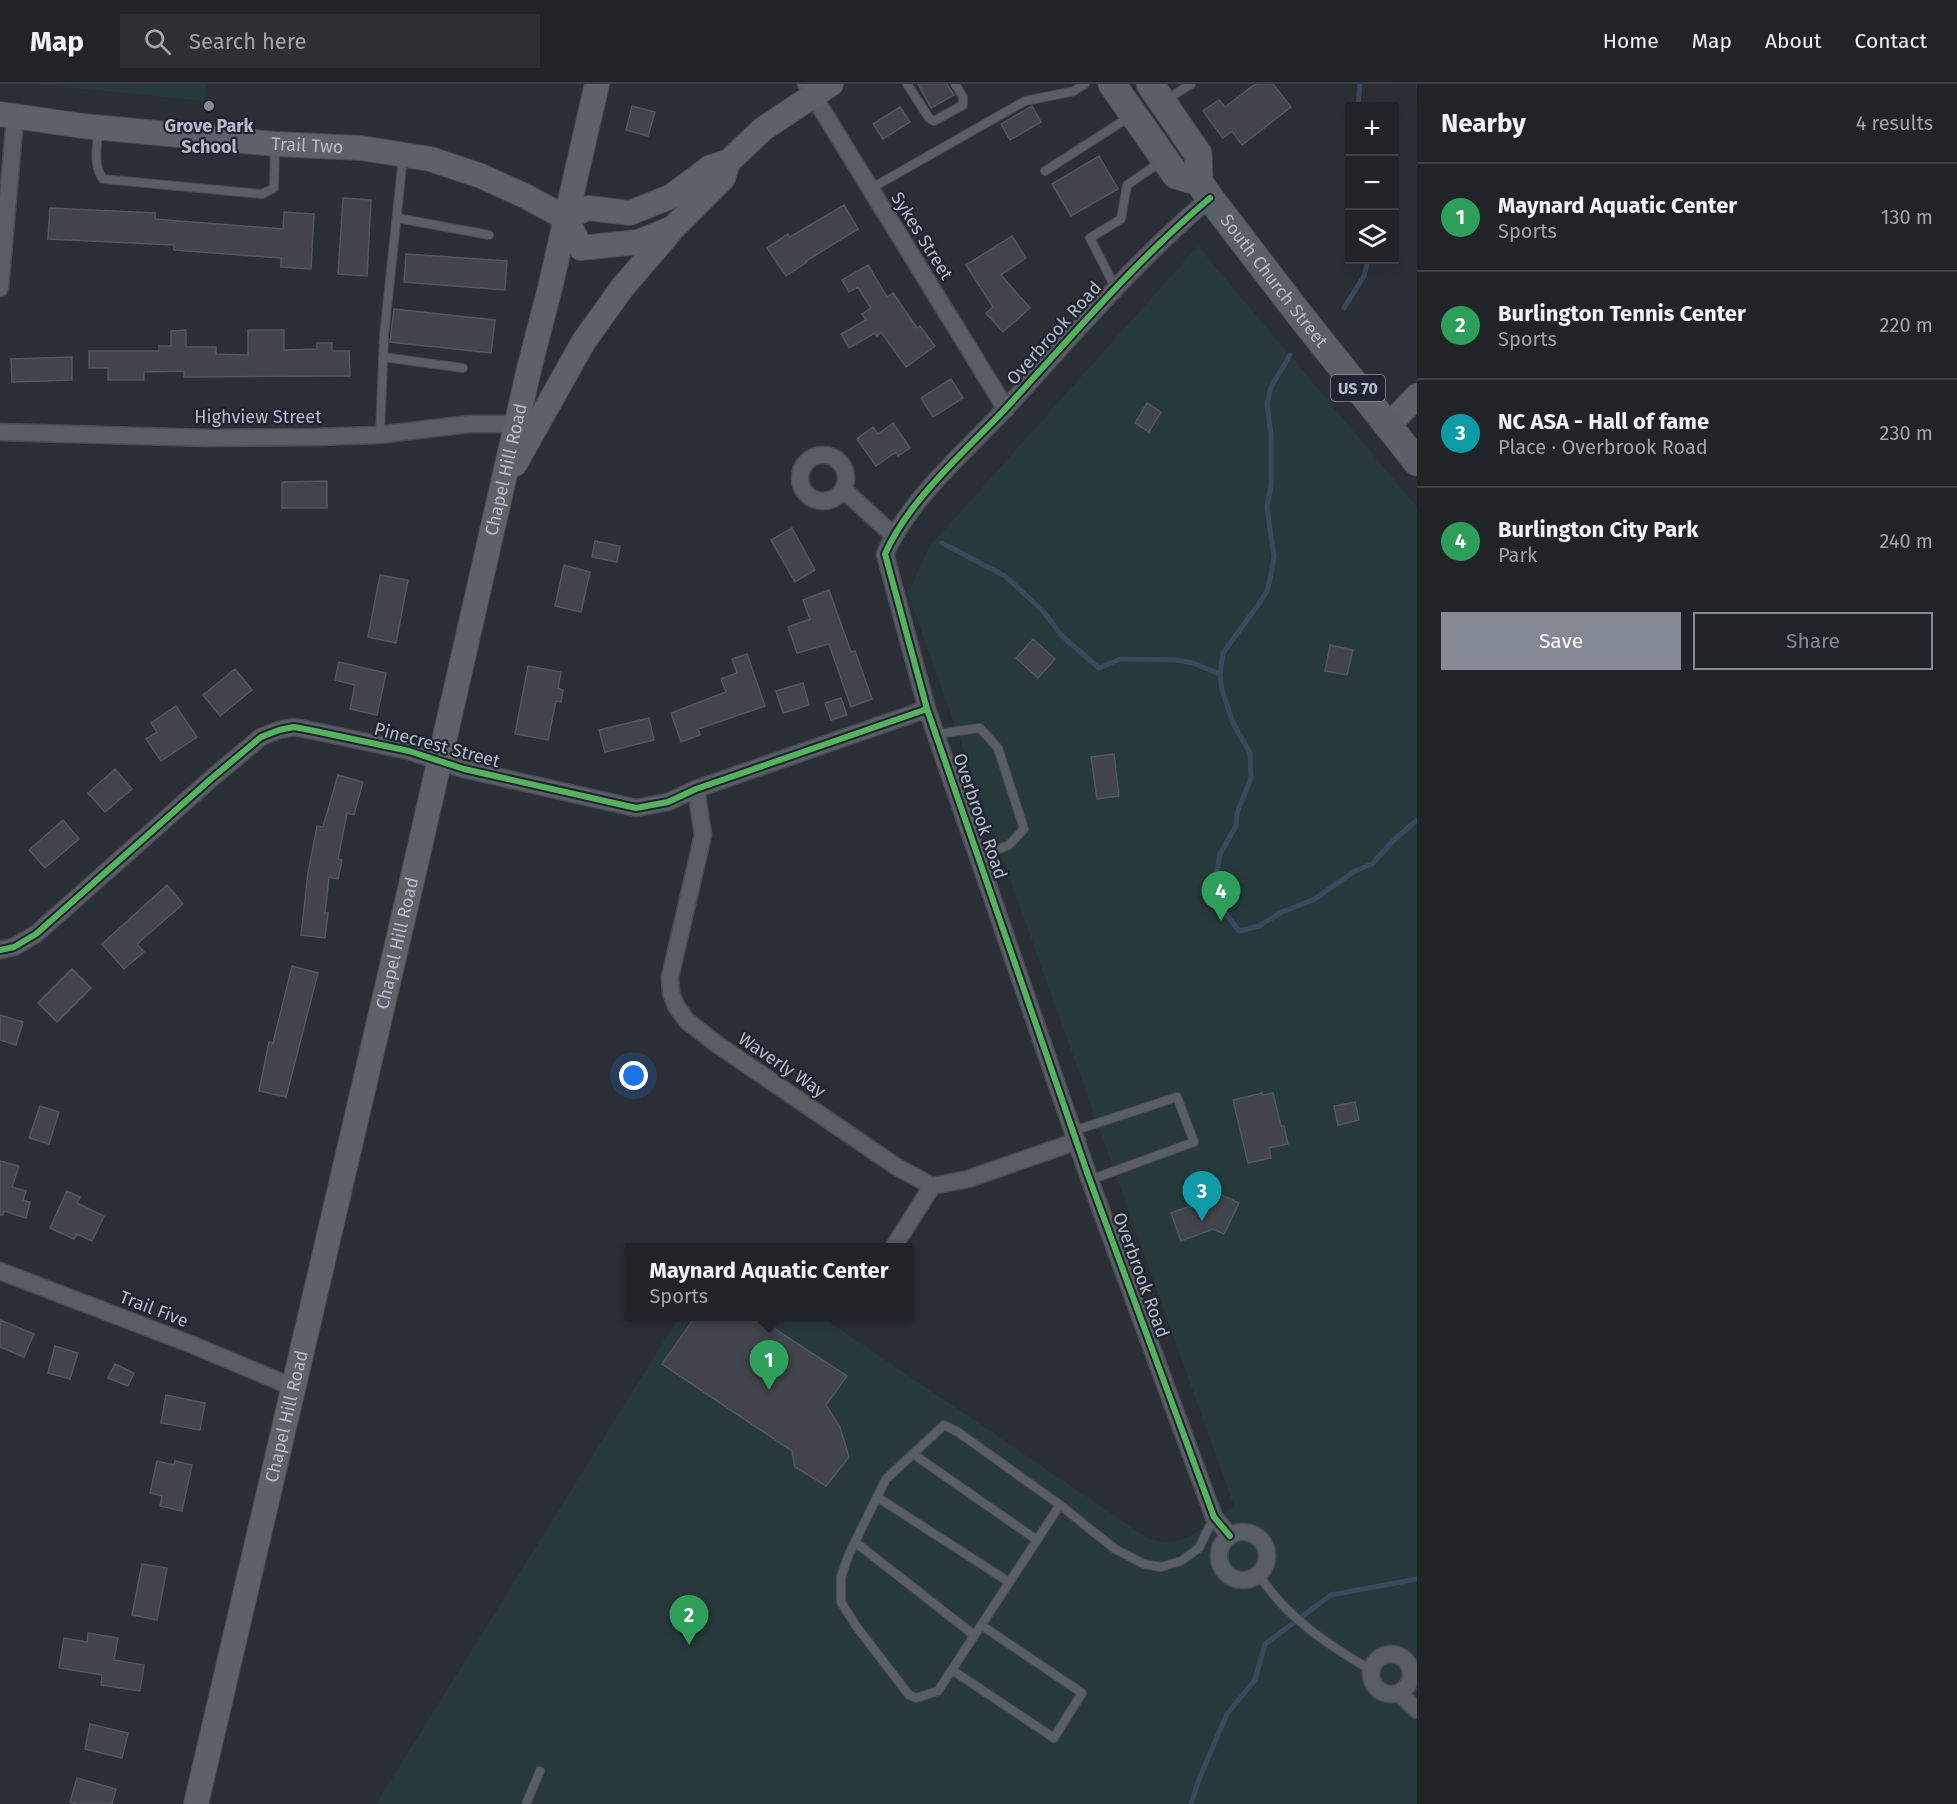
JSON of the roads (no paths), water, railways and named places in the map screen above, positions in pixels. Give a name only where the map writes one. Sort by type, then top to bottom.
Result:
[{"type":"main road","name":"Chapel Hill Road","points":[[196,1804],[597,84]]},
{"type":"main road","name":"South Church Street","points":[[1112,84],[1176,175],[1204,190],[1417,462]]},
{"type":"main road","points":[[673,228],[638,242],[581,248],[566,218],[588,208],[630,213],[672,196],[711,167],[728,162],[763,129],[817,88]]},
{"type":"main road","points":[[1156,93],[1198,154],[1204,190]]},
{"type":"main road","name":"Trail Two","points":[[8,116],[275,144],[361,148],[430,159],[481,176],[566,218]]},
{"type":"main road","points":[[502,487],[584,341],[622,288],[673,228],[723,178],[728,162]]},
{"type":"main road","points":[[1388,426],[1417,396]]},
{"type":"street","name":"Sykes Street","points":[[817,88],[870,189],[1006,409]]},
{"type":"street","points":[[0,288],[8,116]]},
{"type":"street","name":"Overbrook Road","points":[[1204,190],[1006,409],[956,460],[903,521],[885,554],[927,709],[1090,1180],[1214,1517],[1230,1536]]},
{"type":"street","name":"Highview Street","points":[[0,432],[209,438],[315,437],[380,434],[470,424],[516,424]]},
{"type":"street","points":[[844,490],[893,536]]},
{"type":"street","name":"Pinecrest Street","points":[[0,950],[14,947],[36,934],[212,778],[261,737],[279,730],[294,727],[410,751],[464,769],[636,808],[668,802],[696,789],[927,709]]},
{"type":"street","name":"Waverly Way","points":[[696,789],[703,835],[670,977],[671,993],[676,1006],[687,1021],[718,1045],[897,1167],[932,1186]]},
{"type":"street","points":[[896,1243],[932,1186],[968,1179],[1075,1136]]},
{"type":"street","name":"Trail Five","points":[[0,1271],[194,1345],[293,1387]]},
{"type":"street","points":[[1245,1532],[1253,1534],[1264,1545],[1267,1561],[1259,1575],[1236,1580],[1223,1571],[1219,1556],[1220,1548],[1230,1536],[1245,1532]]},
{"type":"street","points":[[1391,1653],[1404,1658],[1408,1663],[1411,1677],[1407,1686],[1398,1693],[1386,1694],[1375,1687],[1370,1676],[1371,1670],[1378,1658],[1391,1653]]},
{"type":"street","points":[[1398,1693],[1417,1710]]},
{"type":"lane","points":[[907,84],[929,118],[934,121],[963,105],[963,97],[955,84]]},
{"type":"lane","points":[[870,189],[1025,101],[1074,91],[1085,84]]},
{"type":"lane","points":[[1156,93],[1191,84]]},
{"type":"lane","points":[[1045,171],[1134,114]]},
{"type":"lane","points":[[99,127],[96,165],[103,180],[262,194],[274,188],[275,144]]},
{"type":"lane","points":[[380,434],[383,357],[404,155]]},
{"type":"lane","points":[[1116,288],[1090,238],[1121,219],[1127,185],[1165,159]]},
{"type":"lane","points":[[397,218],[489,235]]},
{"type":"lane","points":[[383,357],[463,368]]},
{"type":"lane","points":[[936,734],[980,728],[998,748],[1024,829],[1009,846],[979,857]]},
{"type":"lane","points":[[1075,1136],[1178,1096],[1194,1142],[1090,1180]]},
{"type":"lane","points":[[1060,1505],[938,1691],[916,1698],[909,1695],[856,1626],[841,1602],[841,1577],[855,1542],[886,1479],[944,1425],[958,1432],[1060,1505],[1115,1550],[1144,1564],[1161,1567],[1182,1561],[1199,1548],[1214,1517]]},
{"type":"lane","points":[[913,1454],[1036,1540]]},
{"type":"lane","points":[[877,1497],[1009,1582]]},
{"type":"lane","points":[[855,1542],[974,1635]]},
{"type":"lane","points":[[1259,1575],[1274,1597],[1310,1630],[1346,1656],[1371,1670]]},
{"type":"lane","points":[[951,1670],[1054,1738],[1082,1693],[981,1625]]},
{"type":"lane","points":[[526,1804],[540,1771]]},
{"type":"waterway","points":[[1358,102],[1360,84]]},
{"type":"waterway","points":[[1344,308],[1364,276],[1367,264]]},
{"type":"waterway","points":[[1290,355],[1271,387],[1267,403],[1271,435],[1271,485],[1267,507],[1274,557],[1271,574],[1267,591],[1223,653],[1220,674],[1222,690],[1233,723],[1250,753],[1251,778],[1237,813],[1236,826],[1220,854],[1213,890],[1223,910],[1239,931],[1259,926],[1282,912],[1313,900],[1355,871],[1372,864],[1417,820]]},
{"type":"waterway","points":[[942,543],[1005,576],[1042,610],[1062,636],[1099,668],[1120,659],[1176,660],[1193,663],[1220,674]]},
{"type":"waterway","points":[[1191,1804],[1199,1779],[1227,1714],[1255,1680],[1265,1644],[1331,1595],[1417,1579]]},
{"type":"place","name":"Grove Park School","points":[[209,106]]},
{"type":"place","name":"Burlington City Park","points":[[1221,921]]},
{"type":"place","name":"NC ASA - Hall of fame","points":[[1202,1221]]},
{"type":"place","name":"Maynard Aquatic Center","points":[[769,1390]]},
{"type":"place","name":"Burlington Tennis Center","points":[[689,1645]]}]
